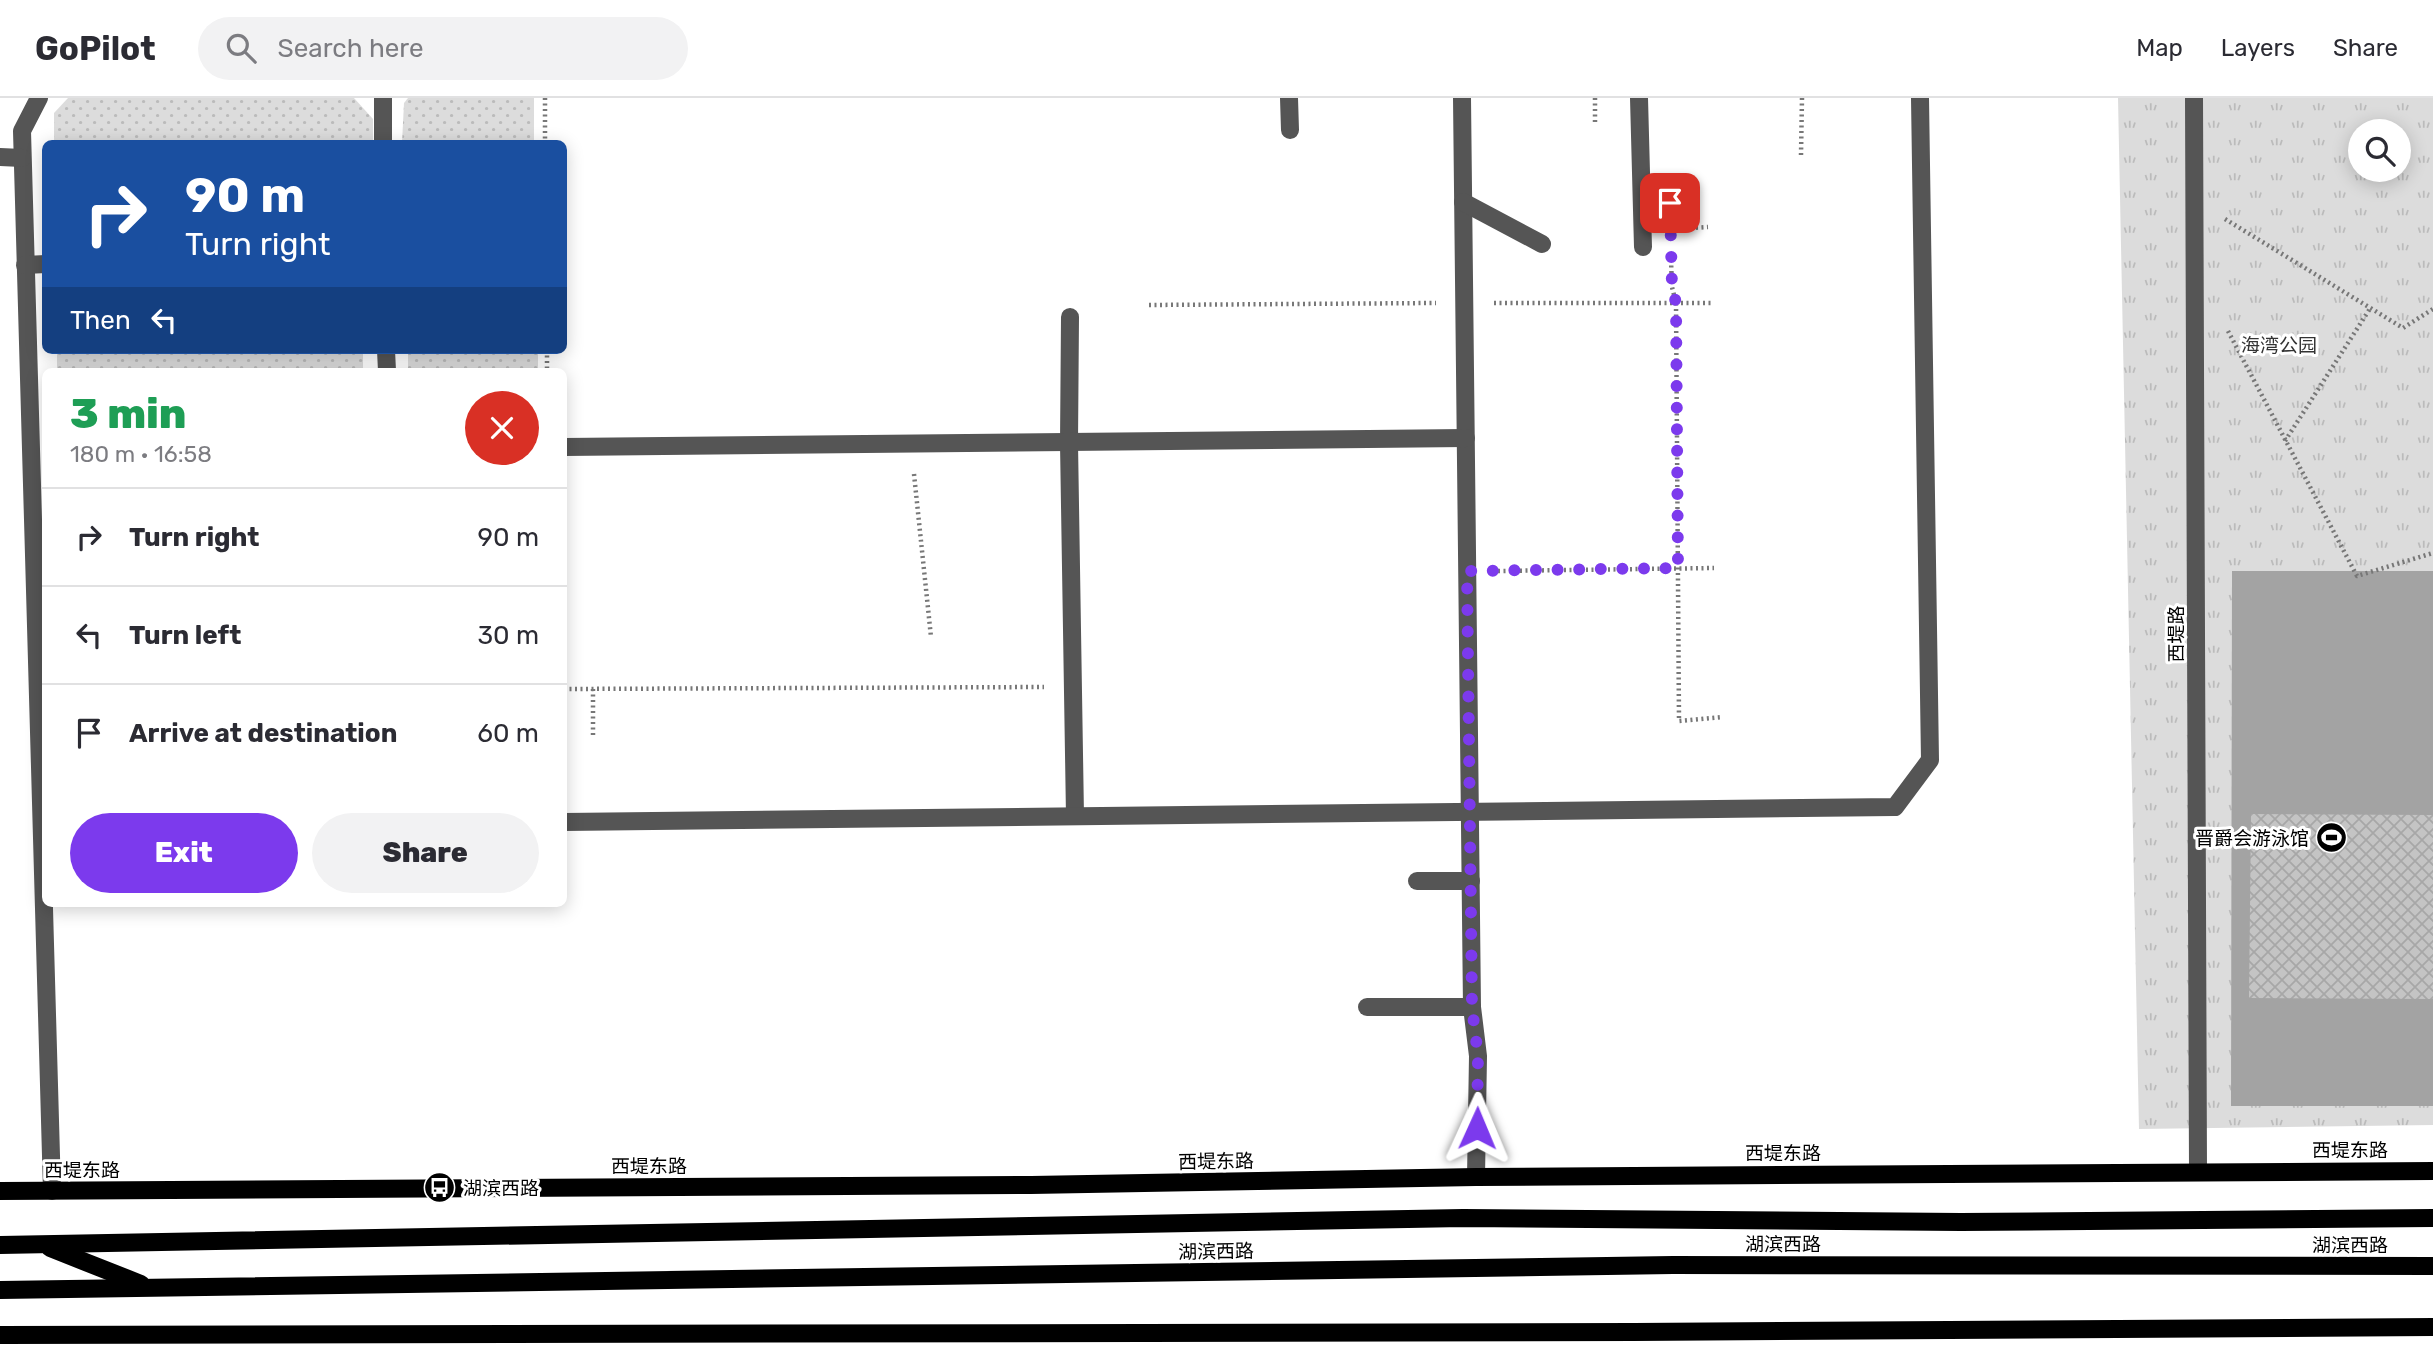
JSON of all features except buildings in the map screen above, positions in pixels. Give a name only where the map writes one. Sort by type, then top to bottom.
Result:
[{"type":"main road","name":"西堤东路","points":[[0,1191],[1031,1185],[1476,1177],[2433,1171]]},
{"type":"main road","points":[[0,1245],[1463,1218],[1948,1222],[2433,1218]]},
{"type":"main road","points":[[40,1244],[150,1288]]},
{"type":"main road","name":"湖滨西路","points":[[0,1290],[1673,1265],[2433,1266]]},
{"type":"main road","points":[[0,1335],[1634,1332],[2433,1327]]},
{"type":"street","points":[[39,98],[22,131],[22,158],[25,265],[38,449],[42,752]]},
{"type":"street","points":[[383,98],[383,140]]},
{"type":"street","points":[[1289,98],[1290,130]]},
{"type":"street","points":[[1462,98],[1472,1007],[1478,1056],[1476,1177]]},
{"type":"street","points":[[1639,98],[1643,247]]},
{"type":"street","points":[[567,822],[1895,807],[1930,760],[1920,98]]},
{"type":"street","name":"西堤路","points":[[2194,98],[2198,1171]]},
{"type":"street","points":[[0,157],[22,158]]},
{"type":"street","points":[[1463,202],[1542,244]]},
{"type":"street","points":[[25,265],[42,264]]},
{"type":"street","points":[[1070,317],[1069,443],[1075,816]]},
{"type":"street","points":[[567,447],[1466,438]]},
{"type":"street","points":[[1417,881],[1471,881]]},
{"type":"street","points":[[44,907],[52,1191]]},
{"type":"street","points":[[1367,1007],[1472,1007]]},
{"type":"path","points":[[545,98],[545,140]]},
{"type":"path","points":[[1595,98],[1595,122]]},
{"type":"path","points":[[1801,155],[1802,98]]},
{"type":"path","points":[[2195,200],[2403,328],[2433,309]]},
{"type":"path","points":[[1671,241],[1670,229],[1708,226]]},
{"type":"path","points":[[1671,252],[1672,287],[1676,303],[1679,721],[1723,717]]},
{"type":"path","points":[[2285,440],[2371,307]]},
{"type":"path","points":[[2221,319],[2357,576],[2433,553]]},
{"type":"path","points":[[911,445],[931,637]]},
{"type":"path","points":[[1467,571],[1714,568]]},
{"type":"path","points":[[567,689],[1073,687]]},
{"type":"path","points":[[593,689],[593,738]]},
{"type":"green space","points":[[68,98],[354,98],[373,119],[373,140],[54,140],[54,113]]},
{"type":"green space","points":[[408,98],[534,98],[534,140],[402,140],[404,103]]},
{"type":"green space","name":"海湾公园","points":[[2118,98],[2433,98],[2433,1125],[2139,1129]]},
{"type":"green space","points":[[57,354],[363,354],[363,368],[57,368]]},
{"type":"green space","points":[[408,354],[538,354],[538,368],[408,368]]},
{"type":"shaded area","name":"晋爵会游泳馆","points":[[2232,571],[2433,571],[2433,1106],[2231,1106]]},
{"type":"place","name":"晋爵会游泳馆","points":[[2332,838]]},
{"type":"place","name":"湖滨西路","points":[[440,1188]]},
{"type":"route","points":[[1477,1128],[1478,1056],[1472,1007],[1467,571],[1678,568],[1676,303],[1672,287],[1670,203]]}]
